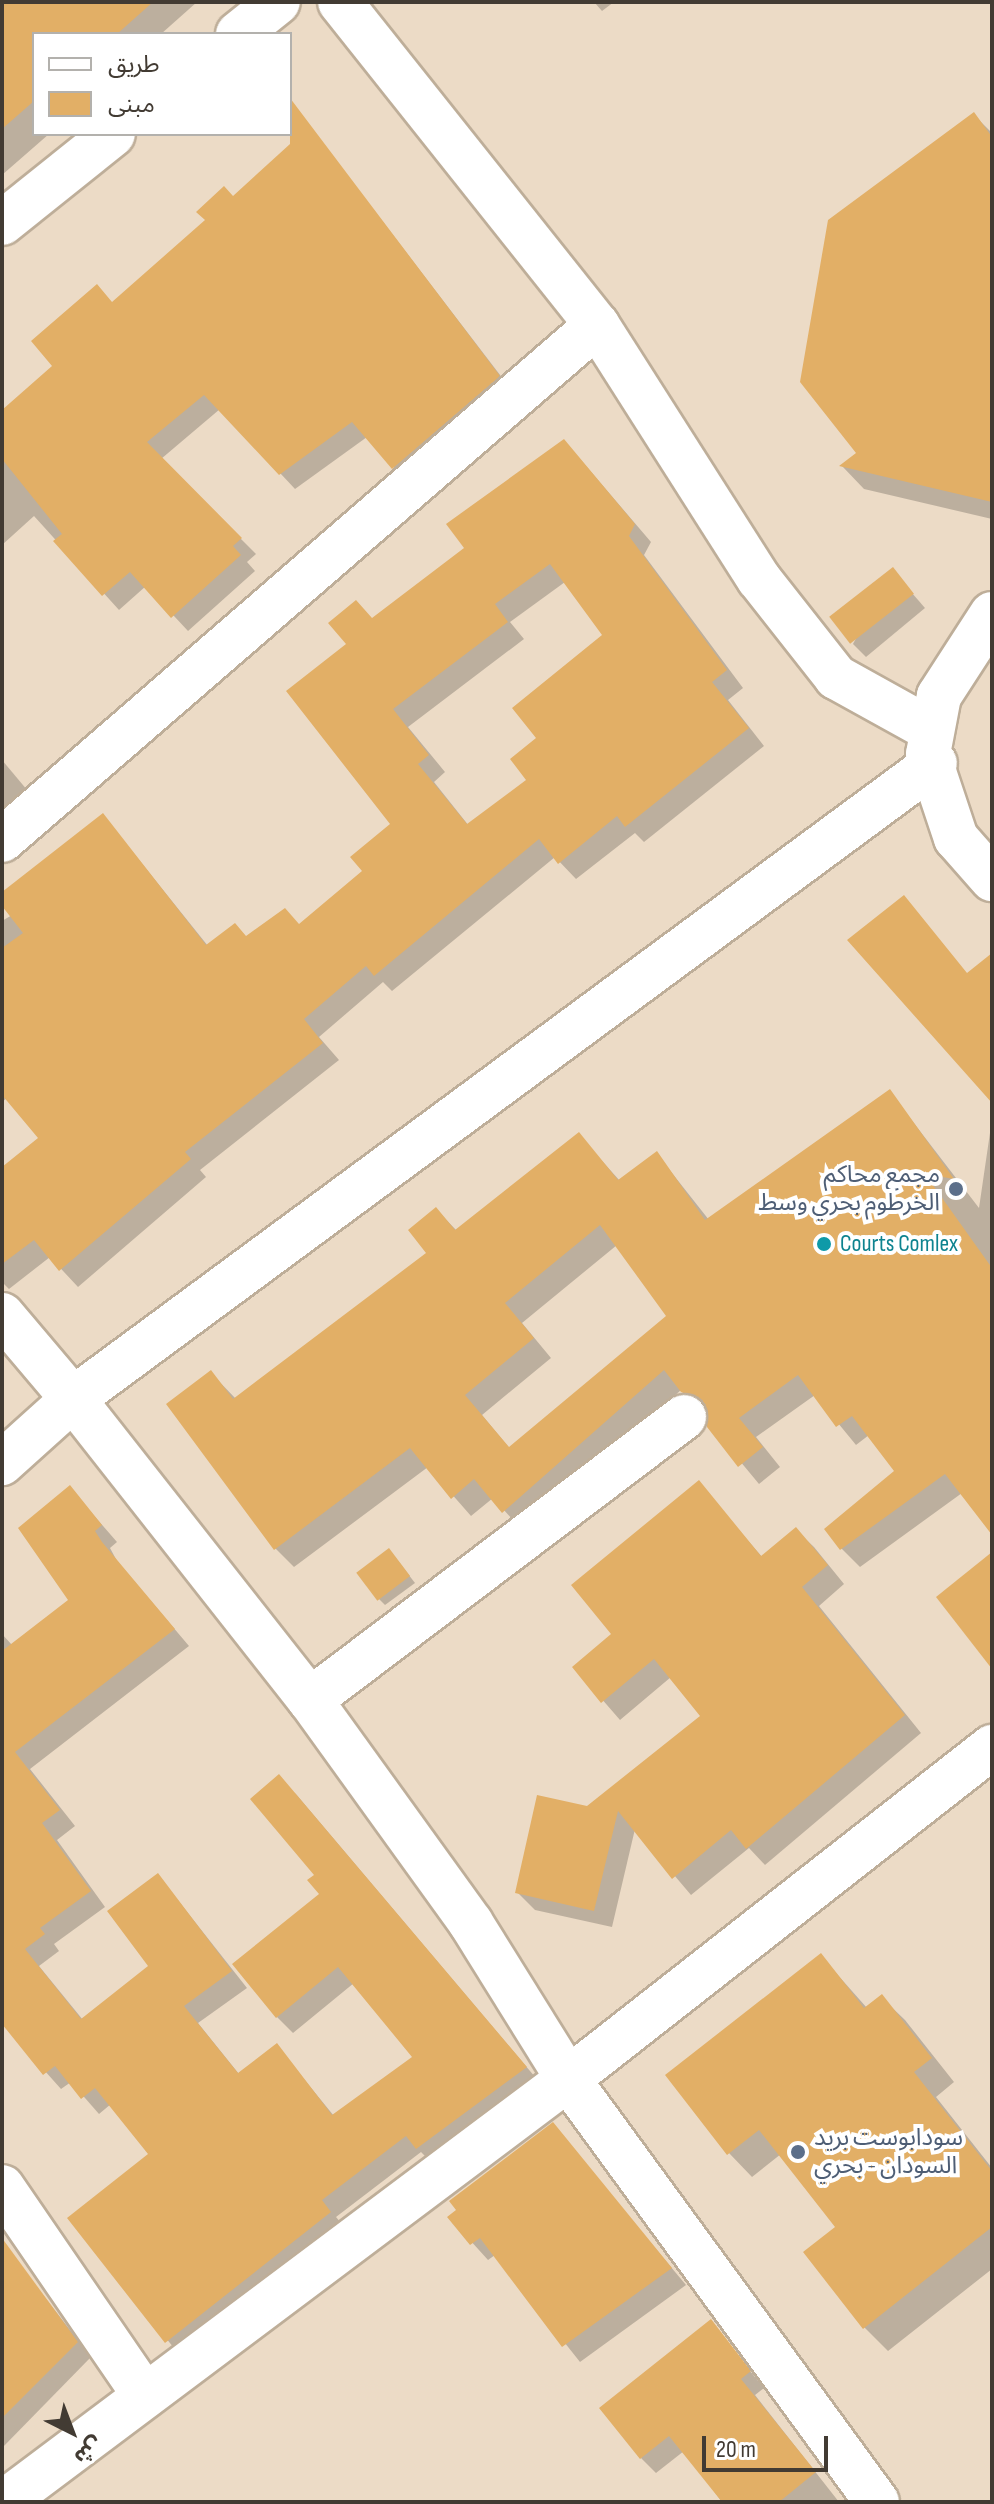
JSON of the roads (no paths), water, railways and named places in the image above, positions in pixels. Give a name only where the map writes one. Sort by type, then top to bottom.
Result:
[{"type":"street","points":[[240,32],[278,2]]},
{"type":"street","points":[[340,2],[597,325],[759,579],[836,677],[933,746]]},
{"type":"street","points":[[2,223],[111,136]]},
{"type":"street","points":[[2,840],[597,325]]},
{"type":"street","points":[[992,614],[954,664],[933,746],[956,838],[992,879]]},
{"type":"street","points":[[2,1463],[73,1399],[933,746]]},
{"type":"street","points":[[2,1315],[73,1399],[310,1700],[471,1923],[568,2079],[877,2502]]},
{"type":"street","points":[[310,1700],[684,1417]]},
{"type":"street","points":[[5,2502],[568,2079],[992,1747]]},
{"type":"street","points":[[2,2187],[145,2396]]},
{"type":"place","name":"مجمع محاكم الخرطوم بحري وسط","points":[[956,1189]]},
{"type":"place","name":"Courts Comlex","points":[[824,1244]]},
{"type":"place","name":"سودابوست بريد السودان - بحري","points":[[798,2152]]}]
